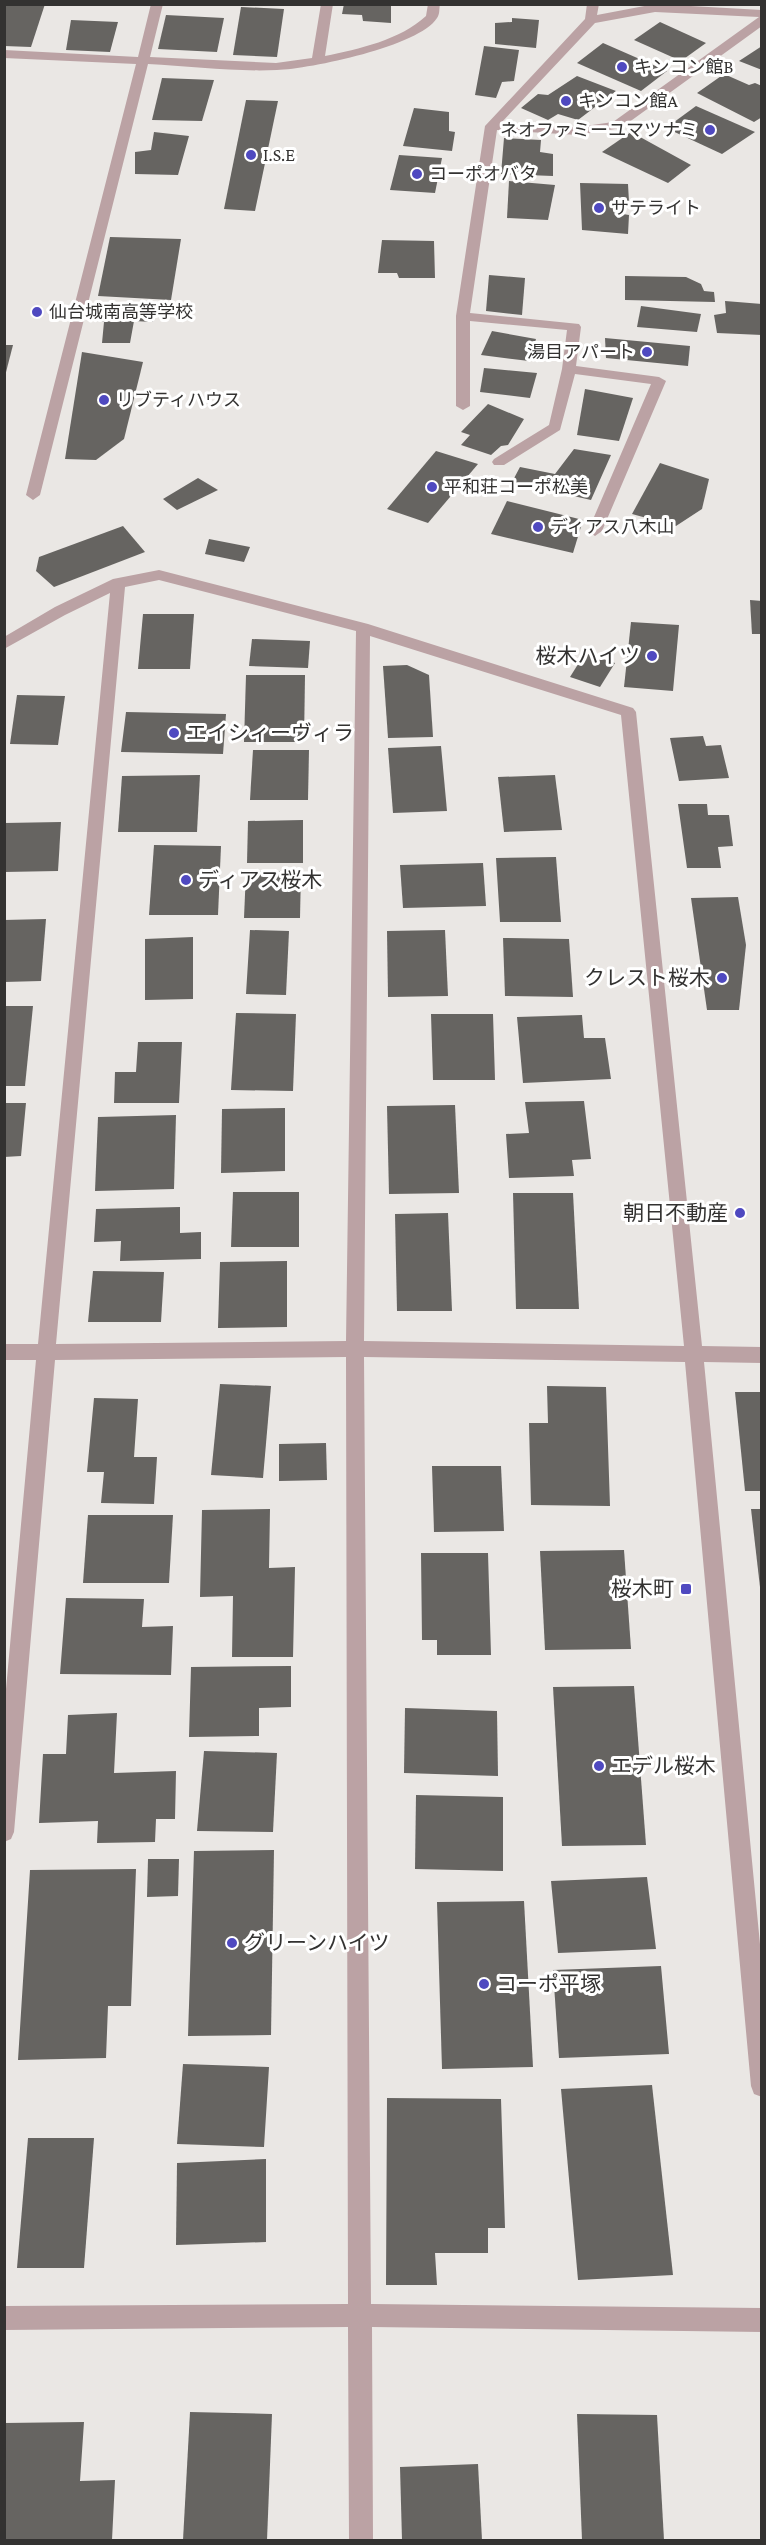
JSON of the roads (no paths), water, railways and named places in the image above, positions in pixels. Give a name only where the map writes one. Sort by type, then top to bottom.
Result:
[{"type":"street","points":[[33,495],[157,4]]},
{"type":"street","points":[[318,60],[327,4]]},
{"type":"street","points":[[4,54],[276,68],[297,66],[398,40],[421,27],[432,17],[434,4]]},
{"type":"street","points":[[591,20],[593,4]]},
{"type":"street","points":[[463,406],[463,316],[491,126],[591,20],[655,8],[762,14]]},
{"type":"street","points":[[491,126],[578,131],[617,124],[762,20]]},
{"type":"street","points":[[463,316],[574,327],[569,369],[555,427],[499,462]]},
{"type":"street","points":[[569,369],[659,381],[595,531]]},
{"type":"street","points":[[4,644],[60,610],[118,583],[159,575],[363,628],[628,712],[694,1355],[762,2086]]},
{"type":"street","points":[[4,1833],[46,1352],[118,583]]},
{"type":"street","points":[[361,2541],[355,1349],[363,628]]},
{"type":"street","points":[[4,1352],[355,1349],[762,1355]]},
{"type":"street","points":[[4,2318],[361,2315],[762,2320]]},
{"type":"place","name":"キンコン館B","points":[[622,67]]},
{"type":"place","name":"キンコン館A","points":[[566,101]]},
{"type":"place","name":"ネオファミーユマツナミ","points":[[710,130]]},
{"type":"place","name":"I.S.E","points":[[251,155]]},
{"type":"place","name":"コーポオバタ","points":[[417,174]]},
{"type":"place","name":"サテライト","points":[[599,208]]},
{"type":"place","name":"仙台城南高等学校","points":[[37,312]]},
{"type":"place","name":"湯目アパート","points":[[647,352]]},
{"type":"place","name":"リブティハウス","points":[[104,400]]},
{"type":"place","name":"平和荘コーポ松美","points":[[432,487]]},
{"type":"place","name":"ディアス八木山","points":[[538,527]]},
{"type":"place","name":"桜木ハイツ","points":[[652,656]]},
{"type":"place","name":"エイシィーヴィラ","points":[[174,733]]},
{"type":"place","name":"ディアス桜木","points":[[186,880]]},
{"type":"place","name":"クレスト桜木","points":[[722,978]]},
{"type":"place","name":"朝日不動産","points":[[740,1213]]},
{"type":"place","name":"桜木町","points":[[686,1589]]},
{"type":"place","name":"エデル桜木","points":[[599,1766]]},
{"type":"place","name":"グリーンハイツ","points":[[232,1943]]},
{"type":"place","name":"コーポ平塚","points":[[484,1984]]}]
